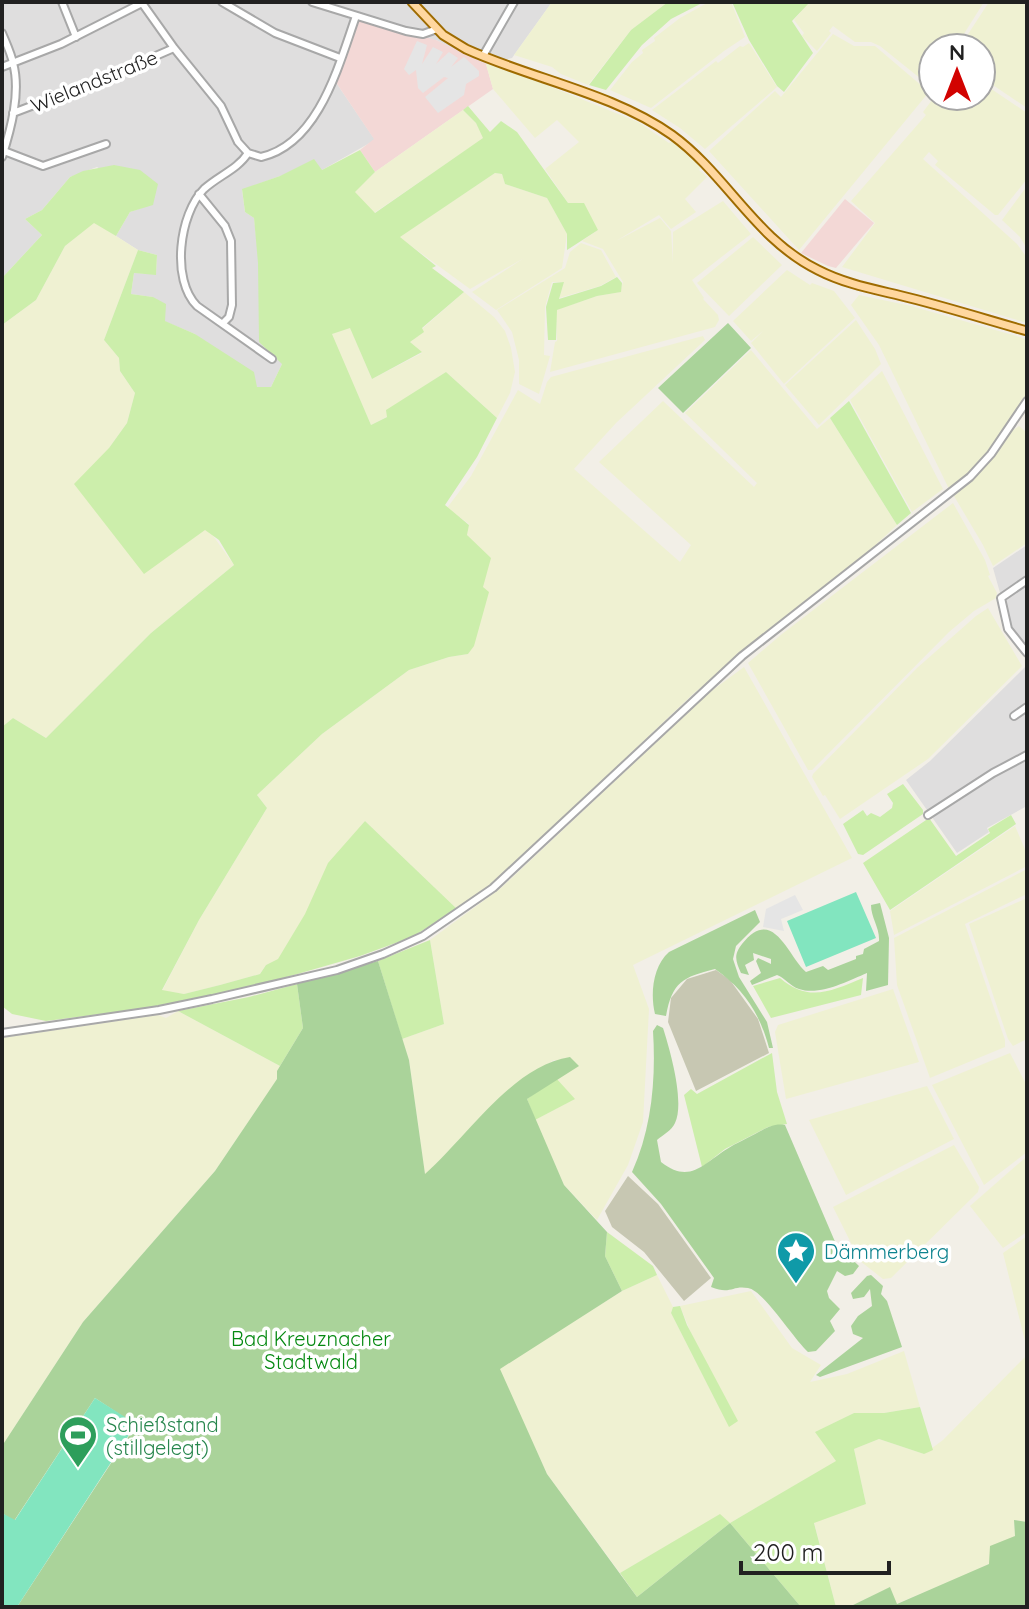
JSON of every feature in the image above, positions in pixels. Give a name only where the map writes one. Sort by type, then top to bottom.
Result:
[{"type":"main road","points":[[412,2],[455,43],[628,110],[660,127],[697,156],[773,240],[817,270],[859,286],[1027,331]]},
{"type":"street","points":[[62,2],[76,37]]},
{"type":"street","points":[[222,2],[275,33],[340,58]]},
{"type":"street","points":[[312,2],[418,34],[437,29]]},
{"type":"street","points":[[483,56],[514,2]]},
{"type":"street","points":[[2,67],[76,37],[142,3],[221,106],[238,142],[256,157],[266,156],[298,135],[317,111],[356,16]]},
{"type":"street","points":[[418,34],[427,29],[428,20]]},
{"type":"street","points":[[2,33],[13,63],[13,113],[3,154],[43,166],[106,144]]},
{"type":"street","name":"Wielandstraße","points":[[13,113],[174,48]]},
{"type":"street","points":[[248,153],[243,161],[199,194],[189,211],[183,231],[183,281],[192,302],[272,359]]},
{"type":"street","points":[[199,194],[225,226],[231,241],[232,305],[229,317],[223,323]]},
{"type":"street","points":[[2,1033],[159,1010],[322,973],[383,954],[435,929],[493,888],[742,656],[970,477],[991,454],[1027,401]]},
{"type":"street","points":[[1027,580],[1001,598],[1008,629],[1027,653]]},
{"type":"street","points":[[1014,716],[1027,707]]},
{"type":"street","points":[[928,815],[1027,755]]},
{"type":"shaded area","points":[[2,2],[552,2],[512,58],[486,64],[436,40],[335,81],[375,140],[322,170],[280,176],[242,190],[245,212],[254,218],[259,263],[282,364],[271,387],[257,387],[195,334],[164,321],[153,297],[131,294],[134,273],[156,274],[157,255],[138,250],[116,236],[130,212],[153,204],[97,167],[70,177],[42,210],[25,219],[42,235],[2,278]]},
{"type":"shaded area","points":[[552,2],[668,2],[631,30],[588,85],[552,67],[514,55]]},
{"type":"shaded area","points":[[709,2],[731,2],[745,37],[651,108],[610,90],[643,53],[642,50],[655,41],[654,38],[680,18]]},
{"type":"shaded area","points":[[809,2],[984,2],[965,32],[917,32],[917,76],[880,46],[871,42],[855,42],[833,26],[817,51],[802,36],[804,33],[794,20]]},
{"type":"shaded area","points":[[989,2],[1027,4],[1027,108],[997,88],[997,32],[969,32]]},
{"type":"shaded area","points":[[357,19],[436,40],[486,64],[493,89],[375,172],[360,150],[374,139],[335,81]]},
{"type":"shaded area","points":[[833,34],[854,46],[875,46],[917,82],[917,107],[799,250],[709,151],[775,91],[781,97]]},
{"type":"shaded area","points":[[417,41],[427,45],[422,64],[433,47],[443,52],[436,64],[449,52],[458,58],[451,67],[464,57],[479,71],[479,76],[466,84],[464,95],[438,113],[425,97],[448,78],[444,77],[423,93],[418,88],[416,70],[409,75],[404,69]]},
{"type":"shaded area","points":[[749,43],[777,87],[705,149],[652,110],[716,61],[718,63]]},
{"type":"shaded area","points":[[492,63],[638,122],[669,143],[672,141],[701,167],[699,170],[707,177],[685,199],[696,212],[671,229],[659,215],[616,241],[660,218],[671,231],[673,263],[673,232],[723,201],[751,234],[692,280],[703,299],[718,315],[715,327],[550,372],[557,341],[556,310],[620,292],[623,282],[603,249],[582,241],[598,230],[568,203],[545,169],[579,142],[557,120],[535,138],[493,89],[486,64]]},
{"type":"shaded area","points":[[997,93],[1027,113],[1027,179],[998,215],[935,165],[938,161],[929,152],[923,159],[1017,244],[1025,255],[1027,323],[842,267],[875,223],[851,201],[926,115],[923,112],[997,112]]},
{"type":"shaded area","points":[[463,110],[476,123],[484,138],[374,213],[354,192],[375,172]]},
{"type":"shaded area","points":[[495,173],[502,174],[505,184],[547,198],[567,234],[562,268],[496,310],[472,292],[524,258],[470,289],[399,237]]},
{"type":"shaded area","points":[[1027,186],[1027,249],[1020,237],[1002,220]]},
{"type":"shaded area","points":[[845,199],[874,223],[836,268],[801,253]]},
{"type":"shaded area","points":[[94,222],[138,250],[104,340],[119,358],[120,371],[135,393],[127,423],[109,448],[211,533],[234,565],[151,633],[46,738],[13,718],[2,727],[2,325],[36,300],[65,246]]},
{"type":"shaded area","points":[[753,237],[782,265],[729,316],[697,283]]},
{"type":"shaded area","points":[[581,243],[601,250],[616,277],[600,286],[559,298],[564,282],[552,282],[545,307],[544,355],[550,356],[539,394],[519,384],[519,360],[512,332],[497,310],[565,268],[570,252]]},
{"type":"shaded area","points":[[787,270],[810,285],[812,283],[834,291],[855,318],[784,384],[751,343],[763,331],[751,341],[733,321]]},
{"type":"shaded area","points":[[464,292],[494,317],[505,331],[511,348],[515,372],[510,393],[497,418],[446,372],[387,410],[388,416],[371,425],[331,334],[350,327],[372,379],[422,353],[410,342]]},
{"type":"shaded area","points":[[859,295],[911,306],[1027,341],[1027,393],[996,443],[970,472],[949,489],[879,345],[851,305]]},
{"type":"shaded area","points":[[856,320],[881,364],[819,425],[785,385]]},
{"type":"shaded area","points":[[703,336],[705,340],[616,423],[574,469],[680,562],[691,545],[599,462],[663,401],[754,487],[757,483],[685,413],[751,350],[817,429],[830,418],[897,525],[693,694],[531,848],[488,887],[457,909],[365,821],[278,960],[266,965],[260,974],[220,985],[184,994],[162,991],[199,920],[267,808],[257,795],[322,734],[409,670],[468,654],[483,587],[467,534],[469,524],[447,508],[471,476],[518,390],[540,404],[551,377]]},
{"type":"shaded area","points":[[882,371],[943,489],[912,512],[850,400]]},
{"type":"shaded area","points":[[1019,426],[1027,433],[1027,543],[993,566],[954,496],[982,471]]},
{"type":"shaded area","points":[[953,503],[985,560],[996,598],[949,632],[812,770],[808,770],[748,663]]},
{"type":"shaded area","points":[[1027,545],[1027,649],[1010,628],[993,568]]},
{"type":"shaded area","points":[[988,608],[1022,666],[928,759],[840,819],[823,796],[813,774],[917,668]]},
{"type":"shaded area","points":[[1027,665],[1027,806],[987,828],[989,832],[957,853],[906,780],[930,761]]},
{"type":"shaded area","points":[[744,667],[852,858],[633,965],[649,1009],[643,1122],[628,1165],[597,1220],[564,1185],[535,1120],[574,1099],[556,1078],[578,1066],[554,1060],[513,1086],[425,1175],[409,1060],[402,1039],[444,1024],[430,940],[501,888],[710,692]]},
{"type":"shaded area","points":[[1015,826],[1027,854],[1027,866],[894,935],[890,911]]},
{"type":"shaded area","points":[[1027,869],[1027,894],[965,924],[1005,1047],[930,1078],[897,985],[894,938]]},
{"type":"shaded area","points":[[795,895],[803,910],[781,919],[784,931],[763,927],[766,909]]},
{"type":"shaded area","points":[[1027,898],[1027,1039],[1013,1046],[969,924]]},
{"type":"shaded area","points":[[716,970],[730,980],[758,1019],[769,1053],[696,1091],[668,1022],[671,998],[687,979]]},
{"type":"shaded area","points":[[893,989],[919,1062],[786,1099],[775,1032],[778,1025]]},
{"type":"shaded area","points":[[178,1011],[280,1066],[278,1078],[215,1171],[83,1322],[2,1446],[2,1038],[158,1015],[166,1018]]},
{"type":"shaded area","points":[[1010,1053],[1027,1086],[1027,1152],[984,1185],[932,1085]]},
{"type":"shaded area","points":[[927,1086],[954,1139],[846,1195],[809,1120]]},
{"type":"shaded area","points":[[954,1145],[979,1187],[978,1192],[891,1278],[883,1279],[860,1261],[833,1207]]},
{"type":"shaded area","points":[[1025,1158],[1027,1232],[1003,1248],[970,1206]]},
{"type":"shaded area","points":[[628,1176],[658,1204],[711,1278],[684,1301],[644,1252],[612,1227],[605,1211]]},
{"type":"shaded area","points":[[1027,1236],[1027,1349],[1003,1253]]},
{"type":"shaded area","points":[[657,1275],[673,1307],[671,1313],[729,1426],[680,1306],[751,1291],[792,1348],[821,1365],[810,1382],[847,1374],[904,1351],[920,1407],[884,1413],[854,1413],[816,1432],[837,1461],[730,1523],[720,1515],[620,1573],[547,1474],[499,1369],[622,1291]]},
{"type":"shaded area","points":[[1026,1356],[1027,1522],[1014,1520],[1015,1536],[989,1564],[968,1574],[896,1604],[889,1588],[849,1607],[836,1607],[814,1522],[866,1504],[854,1449],[879,1439],[924,1454],[943,1440]]},
{"type":"green space","points":[[668,2],[704,2],[671,19],[642,45],[606,90],[589,85],[631,30]]},
{"type":"green space","points":[[732,2],[809,3],[792,21],[813,53],[784,92],[777,86],[749,40]]},
{"type":"green space","points":[[468,106],[490,132],[501,121],[517,132],[568,203],[584,203],[598,230],[567,250],[567,234],[547,198],[505,184],[502,174],[495,173],[400,237],[436,266],[432,268],[464,292],[410,342],[422,352],[372,379],[350,328],[332,334],[371,425],[387,417],[386,410],[446,372],[497,418],[477,457],[445,505],[469,525],[467,535],[491,558],[483,587],[489,592],[474,646],[468,654],[409,670],[322,734],[257,795],[267,808],[199,920],[162,990],[184,994],[260,974],[266,965],[278,959],[305,914],[328,863],[365,821],[457,909],[412,937],[360,956],[273,981],[164,1006],[46,1021],[12,1014],[2,1006],[2,727],[13,718],[46,738],[151,633],[234,565],[219,540],[205,530],[144,574],[74,484],[109,448],[127,423],[135,393],[120,371],[119,358],[104,340],[138,250],[157,255],[156,275],[134,273],[131,294],[153,297],[166,304],[165,321],[195,334],[254,372],[257,387],[271,387],[282,364],[259,342],[254,218],[245,212],[242,189],[280,176],[314,159],[322,170],[360,150],[375,172],[355,192],[375,213],[483,138],[476,123],[463,110]]},
{"type":"green space","points":[[114,165],[140,170],[158,184],[153,205],[130,212],[116,236],[94,223],[65,246],[36,300],[2,325],[2,278],[42,235],[25,219],[42,210],[70,177]]},
{"type":"green space","points":[[617,277],[622,283],[621,292],[597,296],[557,310],[556,340],[548,340],[546,307],[553,283],[564,282],[559,299],[601,286]]},
{"type":"green space","points":[[728,323],[751,348],[683,413],[658,388]]},
{"type":"green space","points":[[849,401],[911,513],[897,525],[830,418]]},
{"type":"green space","points":[[903,784],[923,814],[863,855],[858,854],[843,824],[863,810],[867,816],[871,813],[880,817],[892,808],[893,803],[887,794]]},
{"type":"green space","points":[[1011,815],[1016,824],[890,910],[863,863],[929,818],[956,856],[990,833],[988,829]]},
{"type":"green space","points":[[856,892],[876,938],[806,967],[787,921]]},
{"type":"green space","points":[[880,903],[889,938],[888,985],[866,991],[867,973],[816,991],[799,989],[777,975],[752,985],[750,981],[761,973],[756,961],[758,958],[771,964],[771,959],[753,953],[754,960],[745,965],[749,975],[741,973],[737,952],[753,933],[762,930],[771,931],[778,937],[806,972],[823,966],[828,970],[856,959],[864,949],[879,941],[871,905]]},
{"type":"green space","points":[[755,910],[760,922],[736,946],[733,959],[739,977],[767,1022],[773,1048],[769,1048],[750,1003],[715,969],[687,978],[672,995],[666,1016],[655,1014],[654,981],[659,965],[669,952]]},
{"type":"green space","points":[[430,940],[444,1024],[402,1039],[378,961]]},
{"type":"green space","name":"Bad Kreuznacher Stadtwald","points":[[378,961],[409,1060],[425,1174],[492,1105],[529,1074],[549,1063],[570,1057],[579,1066],[527,1099],[564,1185],[607,1232],[605,1256],[622,1291],[500,1369],[547,1474],[637,1597],[730,1523],[801,1607],[17,1607],[136,1425],[95,1398],[14,1521],[2,1513],[2,1446],[83,1322],[215,1171],[277,1079],[277,1071],[303,1028],[297,984]]},
{"type":"green space","points":[[780,978],[801,990],[820,992],[863,978],[861,995],[771,1018],[753,986]]},
{"type":"green space","points":[[297,984],[303,1028],[280,1066],[178,1011],[249,997]]},
{"type":"green space","points":[[657,1025],[663,1028],[669,1049],[678,1102],[674,1126],[657,1140],[661,1162],[671,1169],[689,1172],[766,1128],[785,1125],[836,1244],[859,1266],[853,1274],[845,1276],[837,1271],[827,1291],[829,1298],[840,1309],[830,1321],[835,1331],[816,1351],[808,1352],[770,1305],[754,1291],[743,1287],[723,1290],[711,1287],[714,1278],[661,1204],[632,1172],[648,1120],[653,1085],[653,1031]]},
{"type":"green space","points":[[772,1053],[777,1092],[787,1124],[768,1127],[725,1149],[702,1167],[684,1095],[691,1089],[697,1094]]},
{"type":"green space","points":[[556,1078],[575,1099],[535,1120],[527,1099]]},
{"type":"green space","points":[[607,1232],[653,1266],[657,1275],[622,1291],[605,1256]]},
{"type":"green space","points":[[871,1275],[883,1286],[881,1294],[887,1301],[902,1347],[820,1377],[816,1375],[863,1338],[853,1334],[851,1326],[858,1316],[872,1306],[870,1289],[864,1297],[853,1299],[851,1293]]},
{"type":"green space","points":[[680,1306],[738,1421],[729,1427],[671,1313],[673,1307]]},
{"type":"green space","name":"Schießstand (stillgelegt)","points":[[95,1398],[136,1424],[17,1607],[2,1607],[2,1513],[15,1520]]},
{"type":"green space","points":[[920,1407],[933,1450],[924,1454],[879,1439],[854,1449],[866,1504],[814,1523],[836,1607],[801,1607],[730,1523],[836,1461],[815,1432],[854,1413],[884,1413]]},
{"type":"green space","points":[[720,1514],[730,1523],[637,1597],[620,1573]]},
{"type":"green space","points":[[1014,1520],[1027,1522],[1027,1607],[849,1607],[890,1587],[897,1604],[989,1564],[990,1546],[1015,1536]]},
{"type":"place","name":"Dämmerberg","points":[[796,1285]]},
{"type":"place","name":"Schießstand (stillgelegt)","points":[[78,1469]]}]
